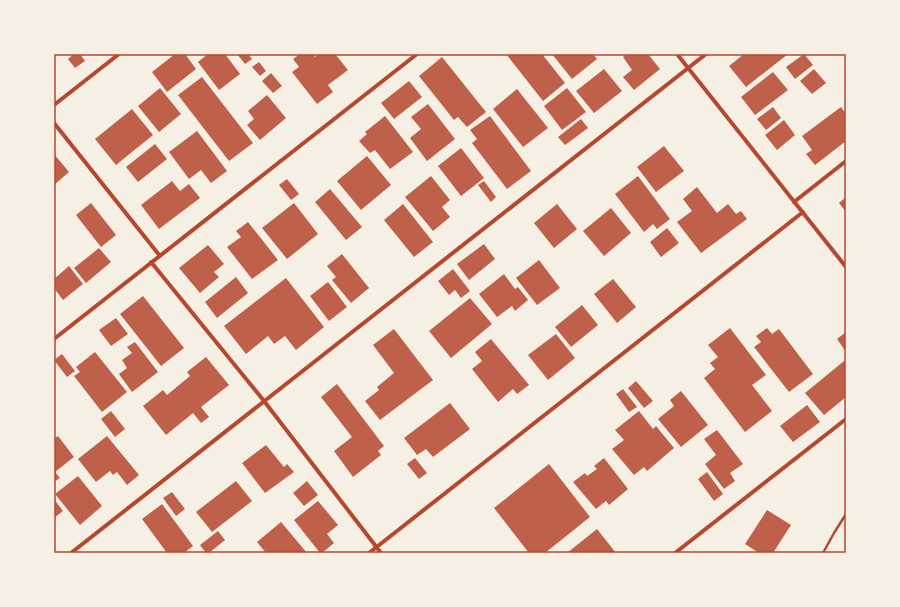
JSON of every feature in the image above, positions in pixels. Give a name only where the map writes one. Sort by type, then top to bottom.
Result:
[{"type":"street","points":[[54,105],[119,54]]},
{"type":"street","points":[[54,339],[417,54]]},
{"type":"street","points":[[677,54],[846,267]]},
{"type":"street","points":[[71,553],[706,54]]},
{"type":"street","points":[[54,123],[160,256]]},
{"type":"street","points":[[794,202],[846,161]]},
{"type":"street","points":[[369,553],[803,212]]},
{"type":"street","points":[[151,262],[264,401],[381,553]]},
{"type":"street","points":[[675,553],[846,419]]},
{"type":"path","points":[[823,553],[846,514]]},
{"type":"building","points":[[74,54],[80,54],[85,61],[75,68],[68,59]]},
{"type":"building","points":[[175,54],[185,54],[196,69],[167,92],[152,72]]},
{"type":"building","points":[[208,54],[225,54],[240,74],[219,90],[198,62]]},
{"type":"building","points":[[237,54],[248,54],[252,59],[245,64]]},
{"type":"building","points":[[300,54],[313,54],[315,57],[318,54],[335,54],[348,70],[328,85],[333,92],[317,104],[292,72],[299,67],[293,59]]},
{"type":"building","points":[[506,54],[542,54],[565,83],[543,101]]},
{"type":"building","points":[[552,54],[593,54],[597,59],[572,79]]},
{"type":"building","points":[[627,54],[648,54],[660,69],[634,90],[623,77],[632,70],[623,57]]},
{"type":"building","points":[[744,54],[788,54],[746,87],[729,66]]},
{"type":"building","points":[[804,54],[813,65],[795,79],[786,67]]},
{"type":"building","points":[[442,57],[486,112],[467,127],[458,117],[454,120],[419,76]]},
{"type":"building","points":[[259,62],[266,71],[260,76],[252,67]]},
{"type":"building","points":[[604,69],[622,91],[594,113],[576,91]]},
{"type":"building","points":[[814,69],[826,83],[812,94],[800,81]]},
{"type":"building","points":[[773,72],[788,90],[755,115],[741,97]]},
{"type":"building","points":[[271,73],[282,86],[273,93],[262,81]]},
{"type":"building","points":[[202,77],[253,143],[229,161],[178,95]]},
{"type":"building","points":[[409,81],[422,97],[394,119],[381,103]]},
{"type":"building","points":[[160,88],[181,114],[159,132],[138,106]]},
{"type":"building","points":[[567,88],[586,112],[562,130],[544,106]]},
{"type":"building","points":[[517,89],[548,128],[523,147],[493,109]]},
{"type":"building","points":[[267,95],[286,118],[260,140],[247,125],[254,119],[248,111]]},
{"type":"building","points":[[428,104],[455,139],[427,161],[410,138],[421,129],[411,117]]},
{"type":"building","points":[[773,107],[781,118],[766,130],[757,119]]},
{"type":"building","points":[[841,107],[846,114],[846,141],[815,165],[806,154],[812,150],[802,136]]},
{"type":"building","points":[[132,109],[153,135],[116,165],[95,139]]},
{"type":"building","points":[[385,116],[413,152],[390,169],[375,150],[370,153],[359,141],[367,134],[365,132]]},
{"type":"building","points":[[490,116],[531,171],[507,189],[472,143],[477,139],[470,130]]},
{"type":"building","points":[[581,119],[588,128],[565,145],[558,137]]},
{"type":"building","points":[[784,120],[795,135],[777,150],[765,135]]},
{"type":"building","points":[[197,131],[227,171],[211,183],[201,170],[189,179],[169,152]]},
{"type":"building","points":[[155,144],[167,159],[138,182],[126,167]]},
{"type":"building","points":[[664,146],[684,171],[656,192],[637,167]]},
{"type":"building","points":[[461,148],[484,178],[461,196],[438,166]]},
{"type":"building","points":[[54,154],[69,172],[54,185]]},
{"type":"building","points":[[367,156],[391,185],[361,210],[337,181]]},
{"type":"building","points":[[431,176],[450,200],[442,207],[450,217],[433,231],[405,197]]},
{"type":"building","points":[[638,176],[670,219],[657,229],[653,224],[644,232],[615,194]]},
{"type":"building","points":[[287,179],[299,194],[291,200],[279,185]]},
{"type":"building","points":[[172,181],[180,191],[189,184],[200,198],[159,229],[141,205]]},
{"type":"building","points":[[484,181],[496,197],[491,202],[478,185]]},
{"type":"building","points":[[697,187],[717,213],[728,204],[736,214],[741,211],[747,219],[701,253],[677,222],[692,211],[683,199]]},
{"type":"building","points":[[330,189],[362,227],[346,240],[315,202]]},
{"type":"building","points":[[846,197],[846,212],[839,203]]},
{"type":"building","points":[[91,203],[116,235],[101,247],[76,215]]},
{"type":"building","points":[[294,203],[318,234],[287,259],[262,228]]},
{"type":"building","points":[[403,204],[433,242],[414,257],[384,220]]},
{"type":"building","points":[[557,204],[577,229],[554,248],[534,223]]},
{"type":"building","points":[[611,208],[631,233],[604,256],[583,231]]},
{"type":"building","points":[[248,222],[278,260],[252,279],[227,247],[241,237],[236,231]]},
{"type":"building","points":[[667,228],[679,243],[661,257],[650,242]]},
{"type":"building","points":[[484,244],[495,259],[469,280],[457,264]]},
{"type":"building","points":[[208,245],[224,264],[214,272],[219,277],[200,293],[179,268]]},
{"type":"building","points":[[99,248],[111,262],[86,283],[74,268]]},
{"type":"building","points":[[342,254],[369,288],[351,303],[332,280],[336,277],[327,266]]},
{"type":"building","points":[[539,260],[560,288],[537,305],[516,278]]},
{"type":"building","points":[[69,266],[83,284],[63,300],[54,288],[54,279]]},
{"type":"building","points":[[453,269],[470,291],[461,298],[455,290],[449,295],[438,281]]},
{"type":"building","points":[[504,274],[515,289],[518,287],[528,300],[515,311],[512,306],[497,317],[479,294]]},
{"type":"building","points":[[236,277],[248,293],[217,318],[205,302]]},
{"type":"building","points":[[286,278],[324,327],[296,350],[285,336],[274,344],[268,336],[246,354],[224,326]]},
{"type":"building","points":[[613,279],[636,307],[617,323],[594,294]]},
{"type":"building","points":[[328,282],[347,307],[329,321],[310,296]]},
{"type":"building","points":[[143,296],[184,348],[161,366],[120,314]]},
{"type":"building","points":[[470,298],[492,324],[451,358],[429,331]]},
{"type":"building","points":[[582,305],[598,325],[571,347],[555,327]]},
{"type":"building","points":[[116,318],[128,334],[111,346],[99,330]]},
{"type":"building","points":[[730,328],[766,375],[752,385],[772,411],[745,432],[704,378],[715,369],[710,363],[718,357],[708,345]]},
{"type":"building","points":[[767,328],[772,334],[779,329],[813,374],[789,392],[754,347],[761,342],[756,336]]},
{"type":"building","points":[[394,329],[433,380],[380,420],[365,401],[379,390],[377,387],[394,373],[373,345]]},
{"type":"building","points":[[846,332],[846,352],[837,339]]},
{"type":"building","points":[[556,334],[575,358],[548,380],[528,355]]},
{"type":"building","points":[[491,339],[529,385],[517,394],[513,389],[498,402],[472,369],[482,361],[475,352]]},
{"type":"building","points":[[135,342],[158,372],[132,392],[119,374],[127,368],[122,360],[132,353],[127,347]]},
{"type":"building","points":[[95,352],[127,392],[102,412],[74,376],[80,372],[76,367]]},
{"type":"building","points":[[62,354],[75,371],[67,377],[54,360]]},
{"type":"building","points":[[206,357],[229,385],[201,407],[209,417],[201,423],[193,413],[166,435],[143,406],[163,390],[167,395],[190,376],[187,372]]},
{"type":"building","points":[[844,361],[846,364],[846,397],[824,415],[805,393]]},
{"type":"building","points":[[636,381],[653,401],[644,408],[628,388]]},
{"type":"building","points":[[337,384],[384,446],[378,451],[381,455],[353,477],[334,451],[352,437],[321,397]]},
{"type":"building","points":[[623,389],[637,407],[629,412],[616,394]]},
{"type":"building","points":[[681,391],[708,425],[681,447],[658,419],[674,406],[670,400]]},
{"type":"building","points":[[450,403],[470,429],[433,457],[426,449],[417,455],[404,438]]},
{"type":"building","points":[[807,405],[820,422],[793,442],[780,426]]},
{"type":"building","points":[[111,411],[125,429],[115,437],[101,419]]},
{"type":"building","points":[[639,411],[653,429],[656,426],[674,448],[647,471],[644,467],[634,475],[612,449],[624,440],[615,430]]},
{"type":"building","points":[[717,430],[743,464],[730,473],[735,481],[724,489],[705,464],[716,455],[704,439]]},
{"type":"building","points":[[58,436],[74,457],[55,472],[60,478],[54,482],[54,439]]},
{"type":"building","points":[[107,436],[139,475],[127,485],[117,472],[113,475],[110,471],[96,482],[78,459]]},
{"type":"building","points":[[266,445],[284,467],[287,464],[294,472],[265,493],[242,463]]},
{"type":"building","points":[[415,458],[427,473],[419,479],[407,464]]},
{"type":"building","points":[[604,458],[628,489],[609,505],[606,501],[596,509],[573,482],[585,473],[587,476],[597,469],[594,466]]},
{"type":"building","points":[[549,464],[590,517],[545,553],[529,553],[494,508]]},
{"type":"building","points":[[707,472],[723,494],[714,501],[698,479]]},
{"type":"building","points":[[78,476],[102,506],[80,525],[55,494]]},
{"type":"building","points":[[236,481],[252,501],[212,532],[196,512]]},
{"type":"building","points":[[307,481],[318,495],[304,506],[293,493]]},
{"type":"building","points":[[172,492],[185,509],[176,516],[163,498]]},
{"type":"building","points":[[54,499],[63,511],[54,518]]},
{"type":"building","points":[[318,501],[338,525],[327,534],[334,543],[322,553],[320,553],[294,520]]},
{"type":"building","points":[[162,504],[193,546],[184,553],[167,553],[142,519]]},
{"type":"building","points":[[767,510],[791,525],[773,553],[759,553],[745,544]]},
{"type":"building","points":[[281,522],[307,553],[266,553],[257,542]]},
{"type":"building","points":[[597,529],[616,553],[567,553]]},
{"type":"building","points":[[218,531],[225,540],[209,553],[206,553],[200,545]]}]
